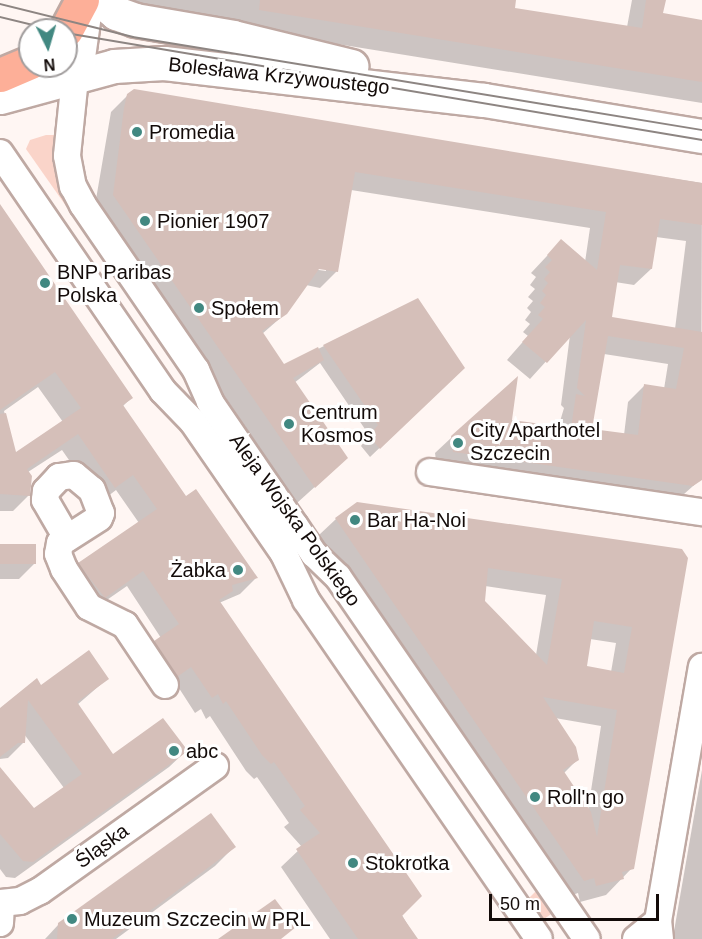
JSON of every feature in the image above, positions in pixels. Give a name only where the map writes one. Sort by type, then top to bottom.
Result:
[{"type":"main road","points":[[73,18],[84,0]]},
{"type":"main road","points":[[0,75],[18,67]]},
{"type":"street","points":[[78,52],[84,0]]},
{"type":"street","name":"Bolesława Krzywoustego","points":[[100,0],[116,13],[135,21],[233,37],[484,100]]},
{"type":"street","name":"Bolesława Krzywoustego","points":[[78,77],[114,66],[164,63],[484,100],[702,136]]},
{"type":"street","name":"Bolesława Krzywoustego","points":[[0,97],[75,78]]},
{"type":"street","name":"Aleja Wojska Polskiego","points":[[75,78],[68,156],[73,186],[82,205],[196,370],[210,402],[301,535],[338,577],[587,939]]},
{"type":"street","name":"Aleja Wojska Polskiego","points":[[0,153],[163,391],[193,422],[284,554],[306,600],[539,939]]},
{"type":"street","points":[[430,472],[702,512]]},
{"type":"street","points":[[68,538],[60,543],[58,554],[89,608],[125,625],[165,685]]},
{"type":"street","points":[[636,939],[659,930],[702,667]]},
{"type":"street","name":"Śląska","points":[[0,906],[20,901],[40,891],[215,766]]},
{"type":"shaded area","points":[[46,135],[58,135],[74,206],[66,206],[26,149],[30,140]]},
{"type":"shaded area","points":[[529,868],[557,910],[544,919],[529,898],[536,891],[520,869]]},
{"type":"building","points":[[260,0],[516,0],[515,8],[642,28],[646,0],[666,0],[663,13],[702,20],[702,82],[259,10]]},
{"type":"building","points":[[134,89],[702,183],[702,225],[660,219],[652,269],[620,265],[612,317],[702,332],[702,480],[693,486],[453,452],[451,436],[518,376],[512,420],[571,428],[576,394],[585,396],[577,388],[586,320],[547,363],[522,342],[543,319],[538,315],[545,307],[540,303],[546,295],[542,291],[548,283],[544,279],[550,272],[545,267],[552,260],[547,255],[561,239],[597,270],[606,212],[355,172],[338,272],[319,269],[287,314],[262,331],[284,364],[318,347],[324,360],[293,378],[348,458],[315,488],[113,195],[127,94]],"holes":[[[608,336],[684,348],[676,389],[644,384],[638,435],[592,429]]]},
{"type":"building","points":[[0,204],[133,398],[123,405],[186,496],[196,489],[258,578],[232,585],[233,591],[219,600],[422,896],[402,916],[418,939],[358,939],[296,849],[320,833],[300,810],[305,806],[274,762],[271,764],[262,755],[226,701],[223,704],[218,694],[212,698],[191,667],[177,677],[154,641],[179,624],[143,571],[105,598],[78,563],[157,509],[133,475],[115,488],[78,434],[27,469],[32,476],[30,496],[0,494],[0,414],[6,413],[16,452],[81,408],[55,372],[0,410]]},
{"type":"building","points":[[418,298],[465,368],[380,449],[369,436],[378,425],[323,345]]},
{"type":"building","points":[[357,502],[682,549],[688,558],[651,773],[634,869],[622,872],[624,879],[596,886],[594,878],[584,881],[335,518]],"holes":[[[488,568],[562,579],[547,665],[485,601]],[[594,621],[632,627],[624,673],[587,666]],[[543,697],[617,710],[597,837],[591,812],[563,770],[579,760],[576,747]]]},
{"type":"building","points":[[0,544],[36,544],[36,564],[0,564]]},
{"type":"building","points":[[89,650],[109,679],[77,702],[113,754],[163,718],[188,751],[33,862],[23,861],[0,834],[0,767],[34,808],[82,774],[28,700],[25,743],[18,743],[0,757],[0,708],[37,678],[41,685]]},
{"type":"building","points":[[211,813],[236,847],[112,939],[57,939],[58,923]]},
{"type":"building","points":[[275,899],[296,927],[281,939],[218,939]]},
{"type":"tram line","points":[[0,4],[133,37],[702,130]]},
{"type":"tram line","points":[[0,17],[18,21]]},
{"type":"tram line","points":[[78,35],[702,140]]},
{"type":"place","name":"Promedia","points":[[137,132]]},
{"type":"place","name":"Pionier 1907","points":[[145,221]]},
{"type":"place","name":"BNP Paribas Polska","points":[[45,283]]},
{"type":"place","name":"Społem","points":[[199,308]]},
{"type":"place","name":"Centrum Kosmos","points":[[289,424]]},
{"type":"place","name":"City Aparthotel Szczecin","points":[[458,443]]},
{"type":"place","name":"Bar Ha-Noi","points":[[355,520]]},
{"type":"place","name":"Żabka","points":[[238,570]]},
{"type":"place","name":"abc","points":[[174,751]]},
{"type":"place","name":"Roll'n go","points":[[535,797]]},
{"type":"place","name":"Stokrotka","points":[[353,863]]},
{"type":"place","name":"Muzeum Szczecin w PRL","points":[[72,919]]}]
